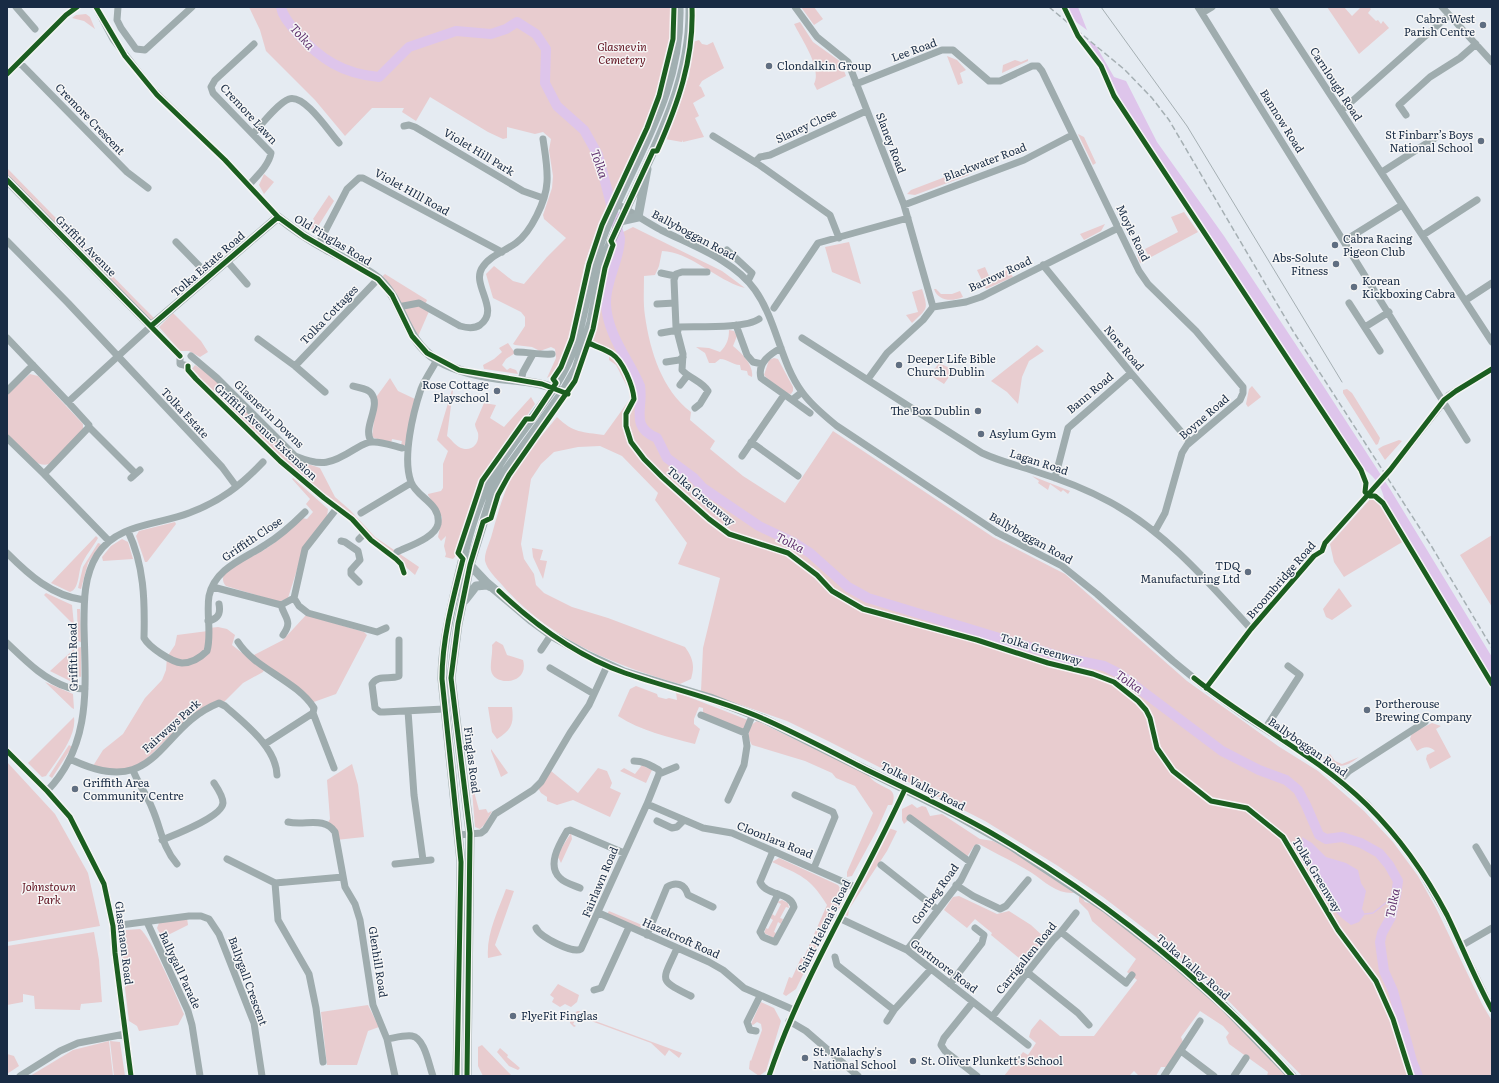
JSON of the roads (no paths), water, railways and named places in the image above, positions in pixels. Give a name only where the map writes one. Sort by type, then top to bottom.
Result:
[{"type":"main road","points":[[616,204],[644,149],[667,94],[674,68],[678,42],[679,7]]},
{"type":"main road","points":[[620,221],[664,126],[679,86],[689,35],[690,7]]},
{"type":"main road","points":[[620,221],[638,218],[647,176],[647,164]]},
{"type":"main road","name":"Griffith Avenue","points":[[7,180],[151,326]]},
{"type":"main road","name":"Finglas Road","points":[[467,1076],[470,833],[451,678],[455,641],[462,603],[466,565],[474,516],[494,472],[564,369],[579,334],[594,260],[616,204]]},
{"type":"main road","name":"Tolka Estate Road","points":[[151,326],[278,218]]},
{"type":"main road","name":"Old Finglas Road","points":[[278,218],[318,245],[378,279],[392,295],[416,341],[437,360],[459,370],[474,374],[553,387],[563,392]]},
{"type":"main road","name":"Finglas Road","points":[[457,1076],[461,862],[444,709],[442,662],[448,623],[466,565],[492,495],[502,476],[563,392],[576,369],[592,322],[602,264],[620,221]]},
{"type":"main road","name":"Tolka Valley Road","points":[[466,565],[551,635],[607,666],[644,679],[716,700],[753,714],[958,815],[1010,844],[1106,908],[1205,989],[1292,1076]]},
{"type":"main road","points":[[462,603],[476,586],[487,585],[499,592]]},
{"type":"street","points":[[16,7],[35,28]]},
{"type":"street","points":[[7,74],[66,15],[77,7]]},
{"type":"street","name":"Old Finglas Road","points":[[96,7],[117,44],[151,88],[249,185],[278,218]]},
{"type":"street","points":[[118,7],[117,15],[119,24],[136,49],[145,50],[188,8]]},
{"type":"street","name":"Slaney Road","points":[[795,7],[816,37],[827,47],[845,58],[904,205],[933,306]]},
{"type":"street","name":"Bannow Road","points":[[1212,7],[1200,10],[1444,400],[1467,440]]},
{"type":"street","name":"Carnlough Road","points":[[1273,7],[1466,300],[1492,342]]},
{"type":"street","points":[[1442,7],[1492,62]]},
{"type":"street","points":[[1341,111],[1449,15]]},
{"type":"street","name":"Cremore Lawn","points":[[249,185],[264,168],[270,158],[271,153],[213,93],[211,87],[215,80],[254,44]]},
{"type":"street","points":[[1406,115],[1398,105],[1430,77],[1460,58],[1476,44]]},
{"type":"street","name":"Lee Road","points":[[856,84],[942,50],[953,50],[989,81],[1000,81],[1027,67],[1038,66]]},
{"type":"street","name":"Cremore Crescent","points":[[19,62],[127,172],[148,188]]},
{"type":"street","name":"Moyle Road","points":[[1038,66],[1042,71],[1139,271],[1148,284],[1196,331],[1243,387]]},
{"type":"street","points":[[252,134],[282,103],[290,99],[299,99],[308,105],[339,143]]},
{"type":"street","name":"Slaney Close","points":[[755,162],[760,157],[770,155],[866,111]]},
{"type":"street","name":"Violet Hill Park","points":[[404,126],[409,125],[415,127],[523,191],[544,198]]},
{"type":"street","name":"Blackwater Road","points":[[904,205],[1024,160],[1072,135]]},
{"type":"street","points":[[713,136],[755,162],[830,215],[839,238]]},
{"type":"street","points":[[1382,172],[1435,138]]},
{"type":"street","points":[[398,306],[419,303],[460,326],[472,328],[479,326],[485,321],[488,314],[488,304],[479,277],[481,269],[487,261],[520,240],[528,230],[544,198],[547,184],[547,170],[543,139]]},
{"type":"street","name":"Violet HIll Road","points":[[318,245],[347,189],[358,178],[363,178],[502,252]]},
{"type":"street","points":[[1423,235],[1477,200]]},
{"type":"street","name":"Ballyboggan Road","points":[[616,204],[638,218],[722,262],[748,281],[768,313],[792,375],[802,392],[820,412],[837,426],[998,533],[1062,566],[1097,594],[1206,688],[1265,730],[1316,762],[1340,781],[1382,820],[1416,862],[1446,914],[1492,1010]]},
{"type":"street","points":[[1344,241],[1402,205]]},
{"type":"street","points":[[774,308],[818,243],[908,218]]},
{"type":"street","name":"Barrow Road","points":[[933,306],[966,302],[981,296],[1118,228]]},
{"type":"street","name":"Tolka Estate","points":[[7,241],[222,467],[236,486]]},
{"type":"street","points":[[176,242],[209,276]]},
{"type":"street","points":[[727,250],[752,273],[748,281]]},
{"type":"street","points":[[227,261],[247,284]]},
{"type":"street","name":"Nore Road","points":[[1043,265],[1131,373],[1190,442]]},
{"type":"street","points":[[661,273],[675,276],[682,272],[707,272]]},
{"type":"street","points":[[675,276],[675,303],[677,328],[683,358],[682,370],[687,376],[706,388],[708,391],[700,404],[695,408]]},
{"type":"street","name":"Tolka Cottages","points":[[295,366],[378,279]]},
{"type":"street","points":[[1466,300],[1492,283]]},
{"type":"street","points":[[657,304],[675,303]]},
{"type":"street","points":[[1349,303],[1380,351]]},
{"type":"street","points":[[868,379],[887,353],[923,320],[933,306]]},
{"type":"street","points":[[1365,327],[1389,312]]},
{"type":"street","points":[[661,333],[677,328],[754,323],[758,319]]},
{"type":"street","points":[[736,325],[748,355],[753,362],[762,364]]},
{"type":"street","points":[[68,402],[151,326]]},
{"type":"street","name":"Griffith Avenue Extension","points":[[151,326],[180,356],[180,364],[190,362],[188,370],[196,379],[280,461],[352,519],[365,533],[396,559],[401,564],[404,573]]},
{"type":"street","points":[[7,338],[68,402],[89,425],[89,427],[136,474]]},
{"type":"street","name":"Lagan Road","points":[[802,338],[982,453],[996,460],[1055,478],[1110,502],[1154,531],[1180,554],[1251,629]]},
{"type":"street","points":[[258,339],[295,366],[325,392]]},
{"type":"street","points":[[781,348],[769,355],[762,364],[759,372],[761,378],[810,413]]},
{"type":"street","points":[[517,352],[552,354]]},
{"type":"street","points":[[180,356],[186,354],[190,362]]},
{"type":"street","points":[[521,381],[523,372],[533,354]]},
{"type":"street","points":[[666,362],[683,358]]},
{"type":"street","points":[[403,552],[436,531],[438,524],[438,516],[434,506],[411,483],[408,466],[409,445],[414,417],[422,388],[437,360]]},
{"type":"street","name":"Glasnevin Downs","points":[[190,362],[202,364],[295,456],[310,462],[324,464],[339,460],[371,441]]},
{"type":"street","points":[[7,391],[33,365]]},
{"type":"street","name":"Broombridge Road","points":[[1206,688],[1251,629],[1314,556],[1322,551],[1325,543],[1391,469],[1444,400],[1456,390],[1492,369]]},
{"type":"street","name":"Bann Road","points":[[1055,478],[1068,428],[1131,373]]},
{"type":"street","points":[[680,384],[687,376]]},
{"type":"street","points":[[353,386],[367,390],[373,397],[374,403],[368,430],[368,437],[371,441],[402,448]]},
{"type":"street","name":"Boyne Road","points":[[1154,531],[1165,513],[1182,453],[1190,442],[1240,400],[1244,394],[1243,387]]},
{"type":"street","points":[[792,400],[802,392]]},
{"type":"street","points":[[742,456],[784,395]]},
{"type":"street","points":[[44,474],[89,427]]},
{"type":"street","points":[[7,438],[10,447],[44,474],[109,541]]},
{"type":"street","points":[[751,442],[798,476]]},
{"type":"street","name":"Griffith Road","points":[[47,791],[70,759],[77,744],[84,713],[84,600],[87,576],[99,552],[109,541],[128,531],[146,524],[188,513],[224,497],[251,475],[263,462]]},
{"type":"street","points":[[360,513],[367,507],[411,483]]},
{"type":"street","points":[[213,586],[281,606],[294,598],[305,549],[337,508]]},
{"type":"street","name":"Griffith Close","points":[[128,531],[139,558],[143,575],[144,638],[148,645],[182,663],[194,661],[207,651],[209,636],[209,596],[213,586],[228,567],[287,530],[305,512]]},
{"type":"street","points":[[355,544],[365,533]]},
{"type":"street","points":[[341,541],[355,544]]},
{"type":"street","points":[[355,544],[360,560],[351,570],[351,574],[359,582]]},
{"type":"street","points":[[7,553],[28,574],[41,584],[71,598],[84,600]]},
{"type":"street","points":[[294,598],[308,613],[377,632],[386,628]]},
{"type":"street","points":[[208,621],[219,616],[219,604]]},
{"type":"street","points":[[281,606],[289,623],[283,636]]},
{"type":"street","points":[[541,650],[551,635]]},
{"type":"street","points":[[399,640],[399,676],[375,679],[372,684],[374,708],[380,712],[444,709]]},
{"type":"street","points":[[238,642],[252,656],[304,695],[314,708],[313,713],[334,768]]},
{"type":"street","points":[[7,643],[29,665],[49,679],[67,688],[85,689]]},
{"type":"street","points":[[459,834],[484,830],[494,814],[533,790],[541,782],[594,694],[607,666]]},
{"type":"street","points":[[1265,730],[1300,675],[1288,666]]},
{"type":"street","points":[[550,668],[594,694]]},
{"type":"street","name":"Fairways Park","points":[[70,759],[84,766],[103,771],[118,772],[133,770],[153,758],[197,716],[211,706],[219,703],[225,706],[265,744],[277,770],[277,775]]},
{"type":"street","points":[[408,711],[414,794],[423,860]]},
{"type":"street","points":[[265,744],[313,713]]},
{"type":"street","points":[[728,800],[747,754],[745,733],[753,714]]},
{"type":"street","points":[[701,715],[745,733]]},
{"type":"street","points":[[1340,781],[1349,771],[1426,722]]},
{"type":"street","name":"Glasanaon Road","points":[[7,751],[47,791],[70,817],[107,892],[113,926],[115,953],[131,1076]]},
{"type":"street","points":[[634,761],[642,761],[651,765],[659,770],[659,774],[676,767]]},
{"type":"street","points":[[133,770],[138,783],[154,812],[162,840],[170,856],[177,864]]},
{"type":"street","name":"Fairlawn Road","points":[[536,928],[542,936],[575,951],[579,951],[599,913],[624,854],[648,804],[659,774]]},
{"type":"street","points":[[162,840],[182,832],[214,815],[221,808],[223,804],[220,793],[214,783]]},
{"type":"street","name":"Saint Helena's Road","points":[[769,1076],[794,1010],[905,789]]},
{"type":"street","points":[[795,795],[833,812],[835,817],[814,868]]},
{"type":"street","name":"Cloonlara Road","points":[[648,804],[703,828],[732,833],[855,887]]},
{"type":"street","points":[[910,818],[970,862]]},
{"type":"street","points":[[657,821],[672,828],[677,827],[684,820]]},
{"type":"street","name":"Glenhill Road","points":[[288,822],[324,822],[335,832],[345,887],[355,904],[360,920],[373,1005],[387,1039],[395,1076]]},
{"type":"street","points":[[580,888],[558,877],[554,866],[553,859],[567,830],[624,854]]},
{"type":"street","points":[[1476,847],[1492,874]]},
{"type":"street","name":"Gortbeg Road","points":[[907,950],[961,880],[977,848]]},
{"type":"street","points":[[773,851],[760,882],[764,888],[778,894],[788,899],[792,902],[794,907],[776,942],[763,937],[760,932],[778,894]]},
{"type":"street","points":[[227,859],[275,883],[343,876]]},
{"type":"street","points":[[395,864],[431,860]]},
{"type":"street","points":[[881,865],[938,910]]},
{"type":"street","points":[[956,885],[973,896],[1000,908],[1006,906],[1028,880]]},
{"type":"street","points":[[275,883],[278,920],[309,974],[316,1008],[322,1062]]},
{"type":"street","points":[[647,935],[667,887],[672,883],[680,884],[686,889],[688,895],[713,907]]},
{"type":"street","name":"Hazelcroft Road","points":[[599,913],[723,970],[744,988],[794,1010]]},
{"type":"street","name":"Carrigallen Road","points":[[992,1017],[1076,913]]},
{"type":"street","name":"Ballygall Crescent","points":[[147,922],[189,916],[202,916],[209,919],[215,925],[254,1023],[262,1076]]},
{"type":"street","name":"Gortmore Road","points":[[839,918],[907,950],[1028,1045]]},
{"type":"street","points":[[113,926],[147,922]]},
{"type":"street","name":"Ballygall Parade","points":[[147,922],[188,1011],[193,1031],[200,1076]]},
{"type":"street","points":[[594,990],[601,988],[629,927]]},
{"type":"street","points":[[950,984],[982,943],[984,935],[974,928]]},
{"type":"street","points":[[1461,946],[1492,928]]},
{"type":"street","points":[[1061,932],[1126,983],[1132,975]]},
{"type":"street","points":[[677,948],[665,976],[666,982],[670,986],[691,996]]},
{"type":"street","points":[[835,957],[837,965],[894,1010]]},
{"type":"street","points":[[887,1020],[894,1010],[931,969]]},
{"type":"street","points":[[1027,972],[1078,1013],[1089,1025]]},
{"type":"street","points":[[756,1031],[750,1030],[747,1022],[760,996]]},
{"type":"street","points":[[974,1002],[944,1038],[941,1044],[945,1051],[977,1076]]},
{"type":"street","points":[[789,1021],[806,1031],[858,1076]]},
{"type":"street","points":[[1164,1076],[1200,1021]]},
{"type":"street","points":[[20,1076],[60,1051],[78,1043],[125,1034]]},
{"type":"street","points":[[387,1039],[412,1036],[416,1038],[425,1048],[433,1076]]},
{"type":"street","points":[[1181,1051],[1214,1076]]},
{"type":"street","points":[[1234,1076],[1246,1058]]},
{"type":"waterway","name":"Tolka","points":[[281,7],[285,18],[297,33],[324,58],[333,64],[354,73],[379,77],[409,47],[456,31],[491,34],[506,29],[517,22],[536,34],[546,49],[545,83],[557,106],[584,130],[598,155],[620,238],[618,254],[606,295],[607,315],[614,336],[640,386],[640,422],[648,433],[657,438],[667,458],[694,478],[703,488],[759,526],[793,542],[810,553],[848,587],[868,598],[1065,658],[1104,666],[1118,673],[1222,751],[1259,770],[1286,780],[1298,790],[1319,835],[1326,839],[1342,837],[1361,843],[1379,853],[1389,865],[1398,881],[1391,917],[1382,933],[1380,942],[1384,971],[1393,991],[1412,1061],[1418,1076]]},
{"type":"waterway","points":[[1365,914],[1373,913],[1396,895]]},
{"type":"tram line","points":[[1101,7],[1187,126],[1342,382]]},
{"type":"railway","points":[[1049,7],[1125,70],[1152,98],[1169,120],[1293,331],[1432,547],[1492,648]]},
{"type":"place","name":"Cabra West Parish Centre","points":[[1483,25]]},
{"type":"place","name":"Clondalkin Group","points":[[769,66]]},
{"type":"place","name":"St Finbarr’s Boys National School","points":[[1481,141]]},
{"type":"place","name":"Cabra Racing Pigeon Club","points":[[1335,245]]},
{"type":"place","name":"Abs-Solute Fitness","points":[[1336,264]]},
{"type":"place","name":"Korean Kickboxing Cabra","points":[[1354,287]]},
{"type":"place","name":"Deeper Life Bible Church Dublin","points":[[899,365]]},
{"type":"place","name":"Rose Cottage Playschool","points":[[497,391]]},
{"type":"place","name":"The Box Dublin","points":[[978,411]]},
{"type":"place","name":"Asylum Gym","points":[[981,434]]},
{"type":"place","name":"TDQ Manufacturing Ltd","points":[[1248,572]]},
{"type":"place","name":"Portherouse Brewing Company","points":[[1367,710]]},
{"type":"place","name":"Griffith Area Community Centre","points":[[75,789]]},
{"type":"place","name":"FlyeFit Finglas","points":[[513,1016]]},
{"type":"place","name":"St. Malachy's National School","points":[[805,1058]]},
{"type":"place","name":"St. Oliver Plunkett's School","points":[[913,1061]]},
{"type":"park label","name":"Glasnevin Cemetery","points":[[622,53]]},
{"type":"park label","name":"Johnstown Park","points":[[49,893]]}]
